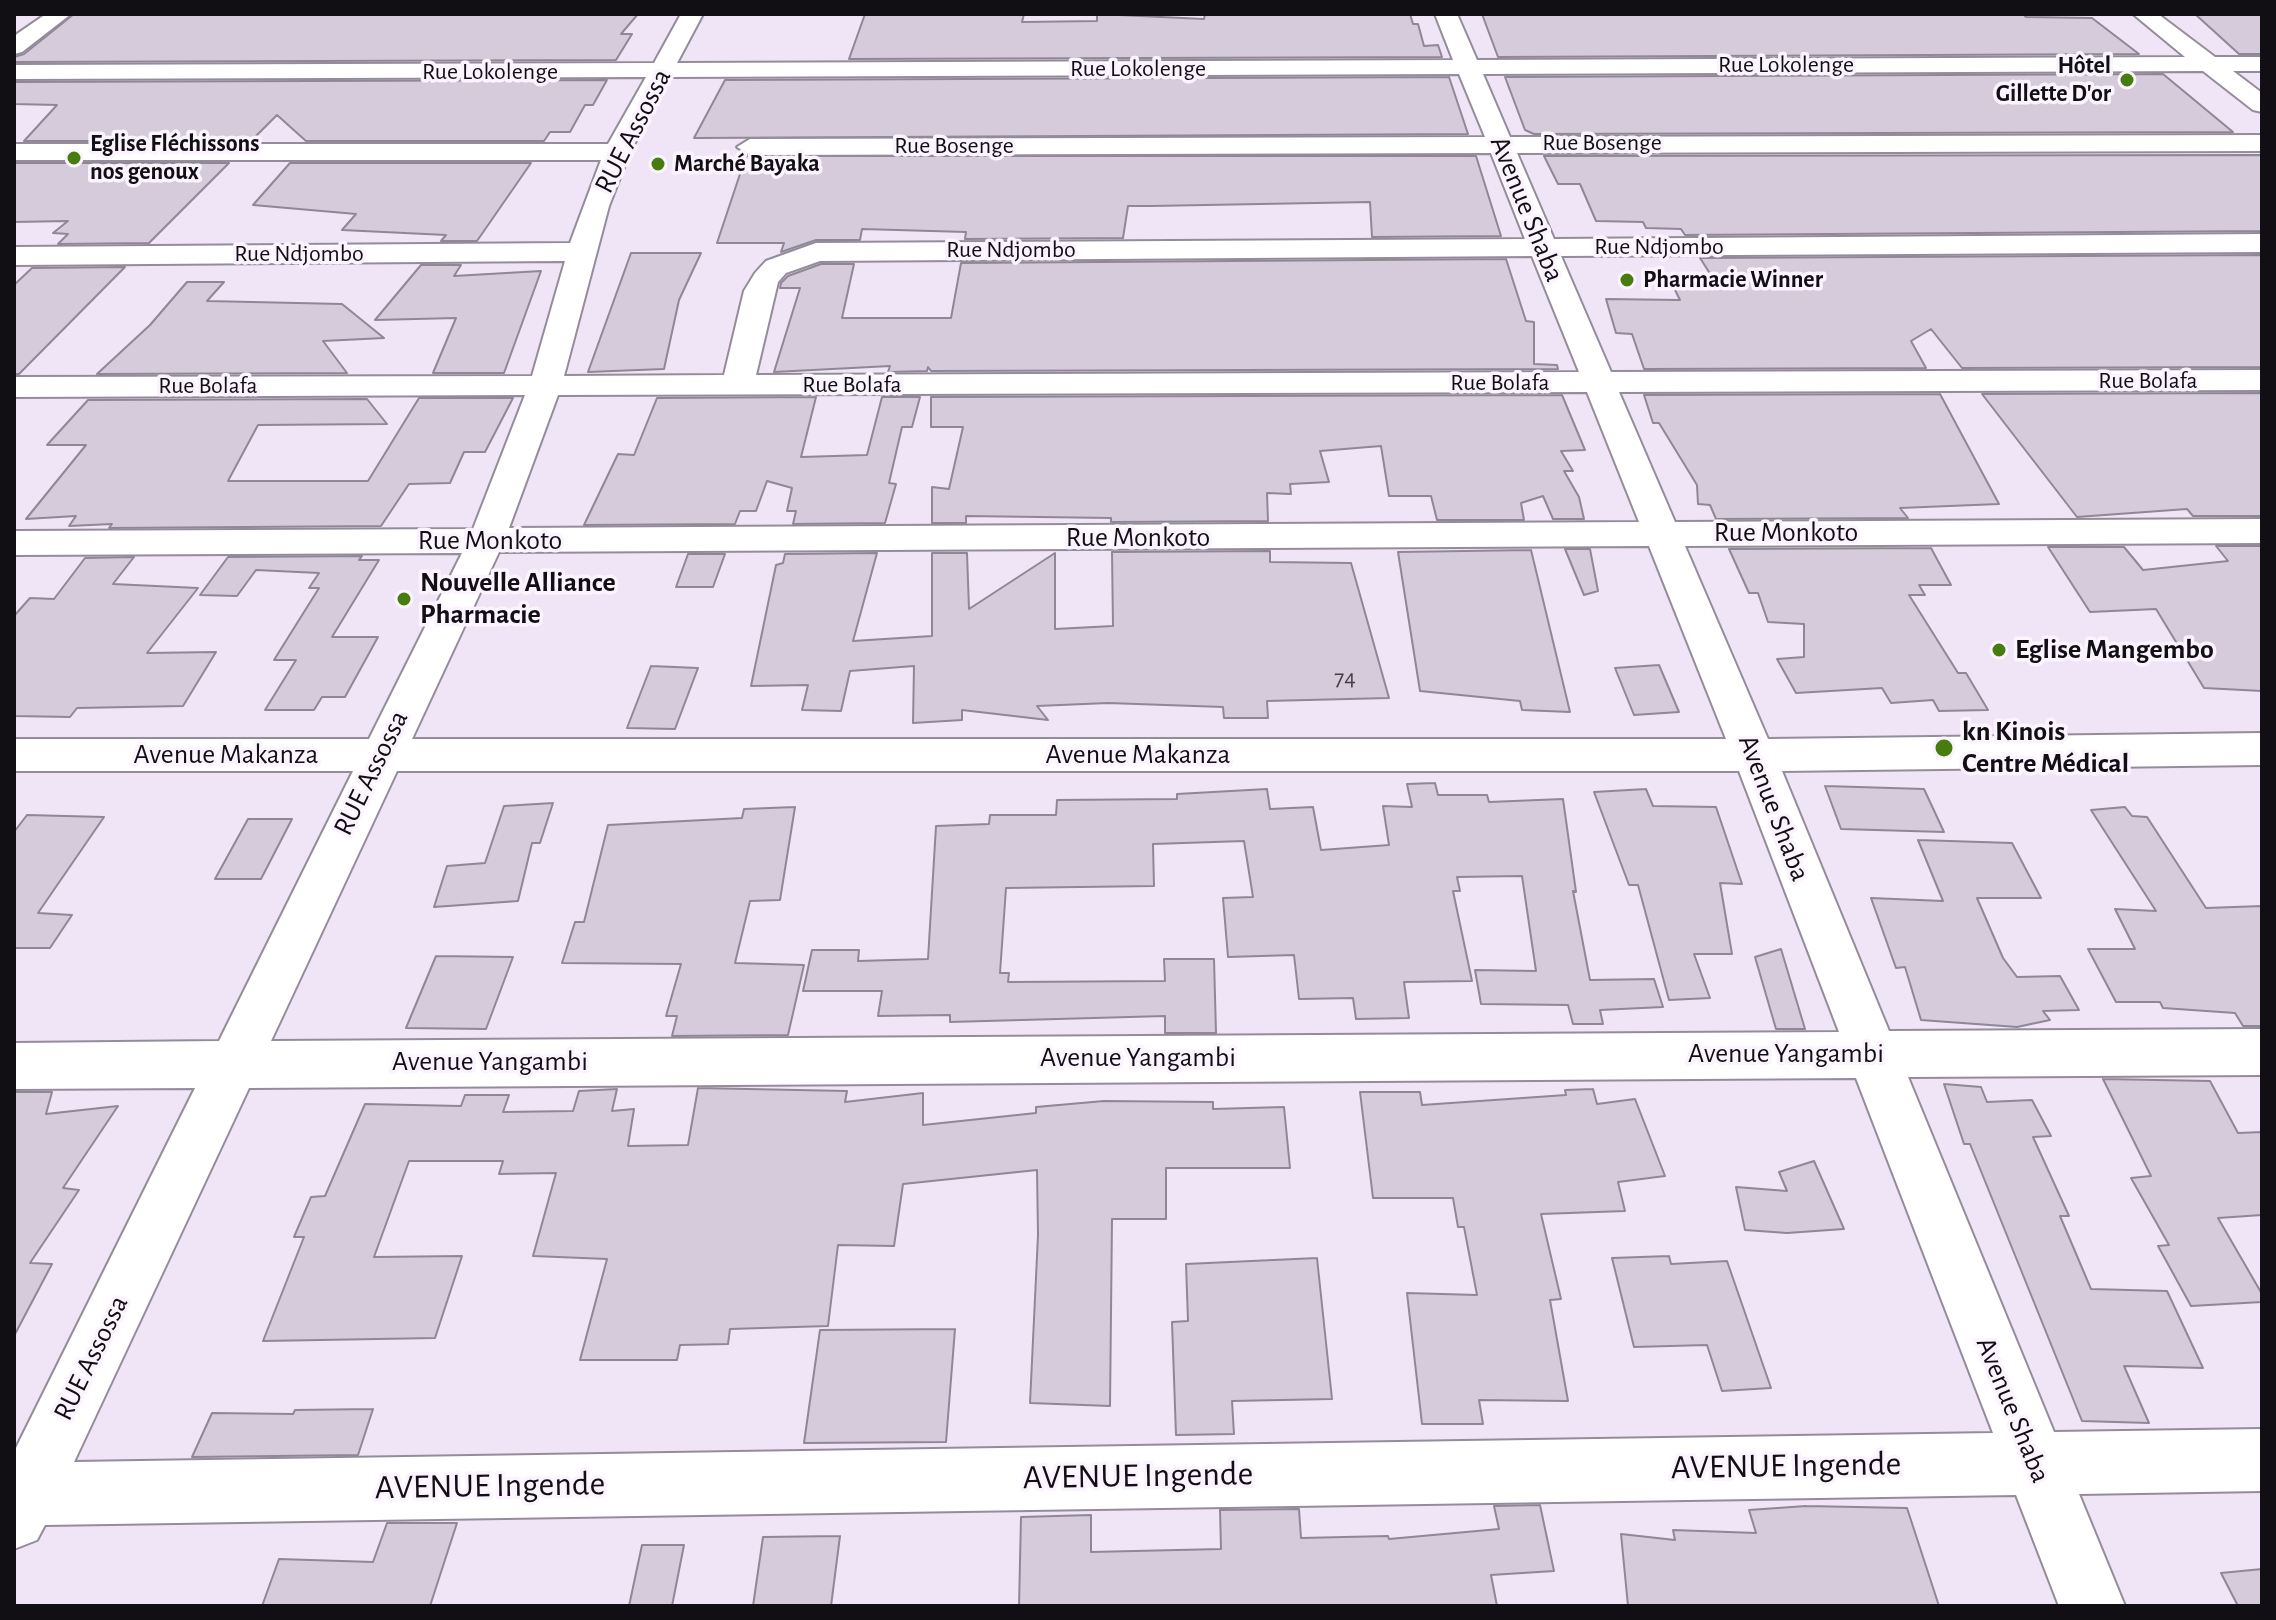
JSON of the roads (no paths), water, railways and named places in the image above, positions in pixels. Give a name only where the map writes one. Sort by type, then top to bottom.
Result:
[{"type":"street","points":[[14,47],[60,14]]},
{"type":"street","name":"RUE Assossa","points":[[18,1502],[486,541],[545,385],[595,206],[617,152],[692,14]]},
{"type":"street","name":"Avenue Shaba","points":[[1446,14],[1754,755],[1870,1054],[2092,1606]]},
{"type":"street","points":[[2144,14],[2262,105]]},
{"type":"street","name":"Rue Lokolenge","points":[[14,72],[2262,64]]},
{"type":"street","name":"Rue Bosenge","points":[[750,147],[2262,143]]},
{"type":"street","points":[[14,152],[617,152]]},
{"type":"street","name":"Rue Ndjombo","points":[[738,385],[759,291],[765,279],[776,267],[816,252],[2262,243]]},
{"type":"street","name":"Rue Ndjombo","points":[[14,256],[584,252]]},
{"type":"street","name":"Rue Bolafa","points":[[14,387],[2262,380]]},
{"type":"street","name":"Rue Monkoto","points":[[14,543],[2262,531]]},
{"type":"street","name":"Avenue Makanza","points":[[14,755],[1754,755],[2262,749]]},
{"type":"street","name":"Avenue Yangambi","points":[[14,1066],[2262,1052]]},
{"type":"street","name":"AVENUE Ingende","points":[[18,1502],[2262,1460]]},
{"type":"place","name":"Hôtel Gillette D'or","points":[[2127,80]]},
{"type":"place","name":"Eglise Fléchissons nos genoux","points":[[74,158]]},
{"type":"place","name":"Marché Bayaka","points":[[658,164]]},
{"type":"place","name":"Pharmacie Winner","points":[[1627,280]]},
{"type":"place","name":"Nouvelle Alliance Pharmacie","points":[[404,599]]},
{"type":"place","name":"Eglise Mangembo","points":[[1999,650]]},
{"type":"place","name":"kn Kinois Centre Médical","points":[[1944,748]]}]
